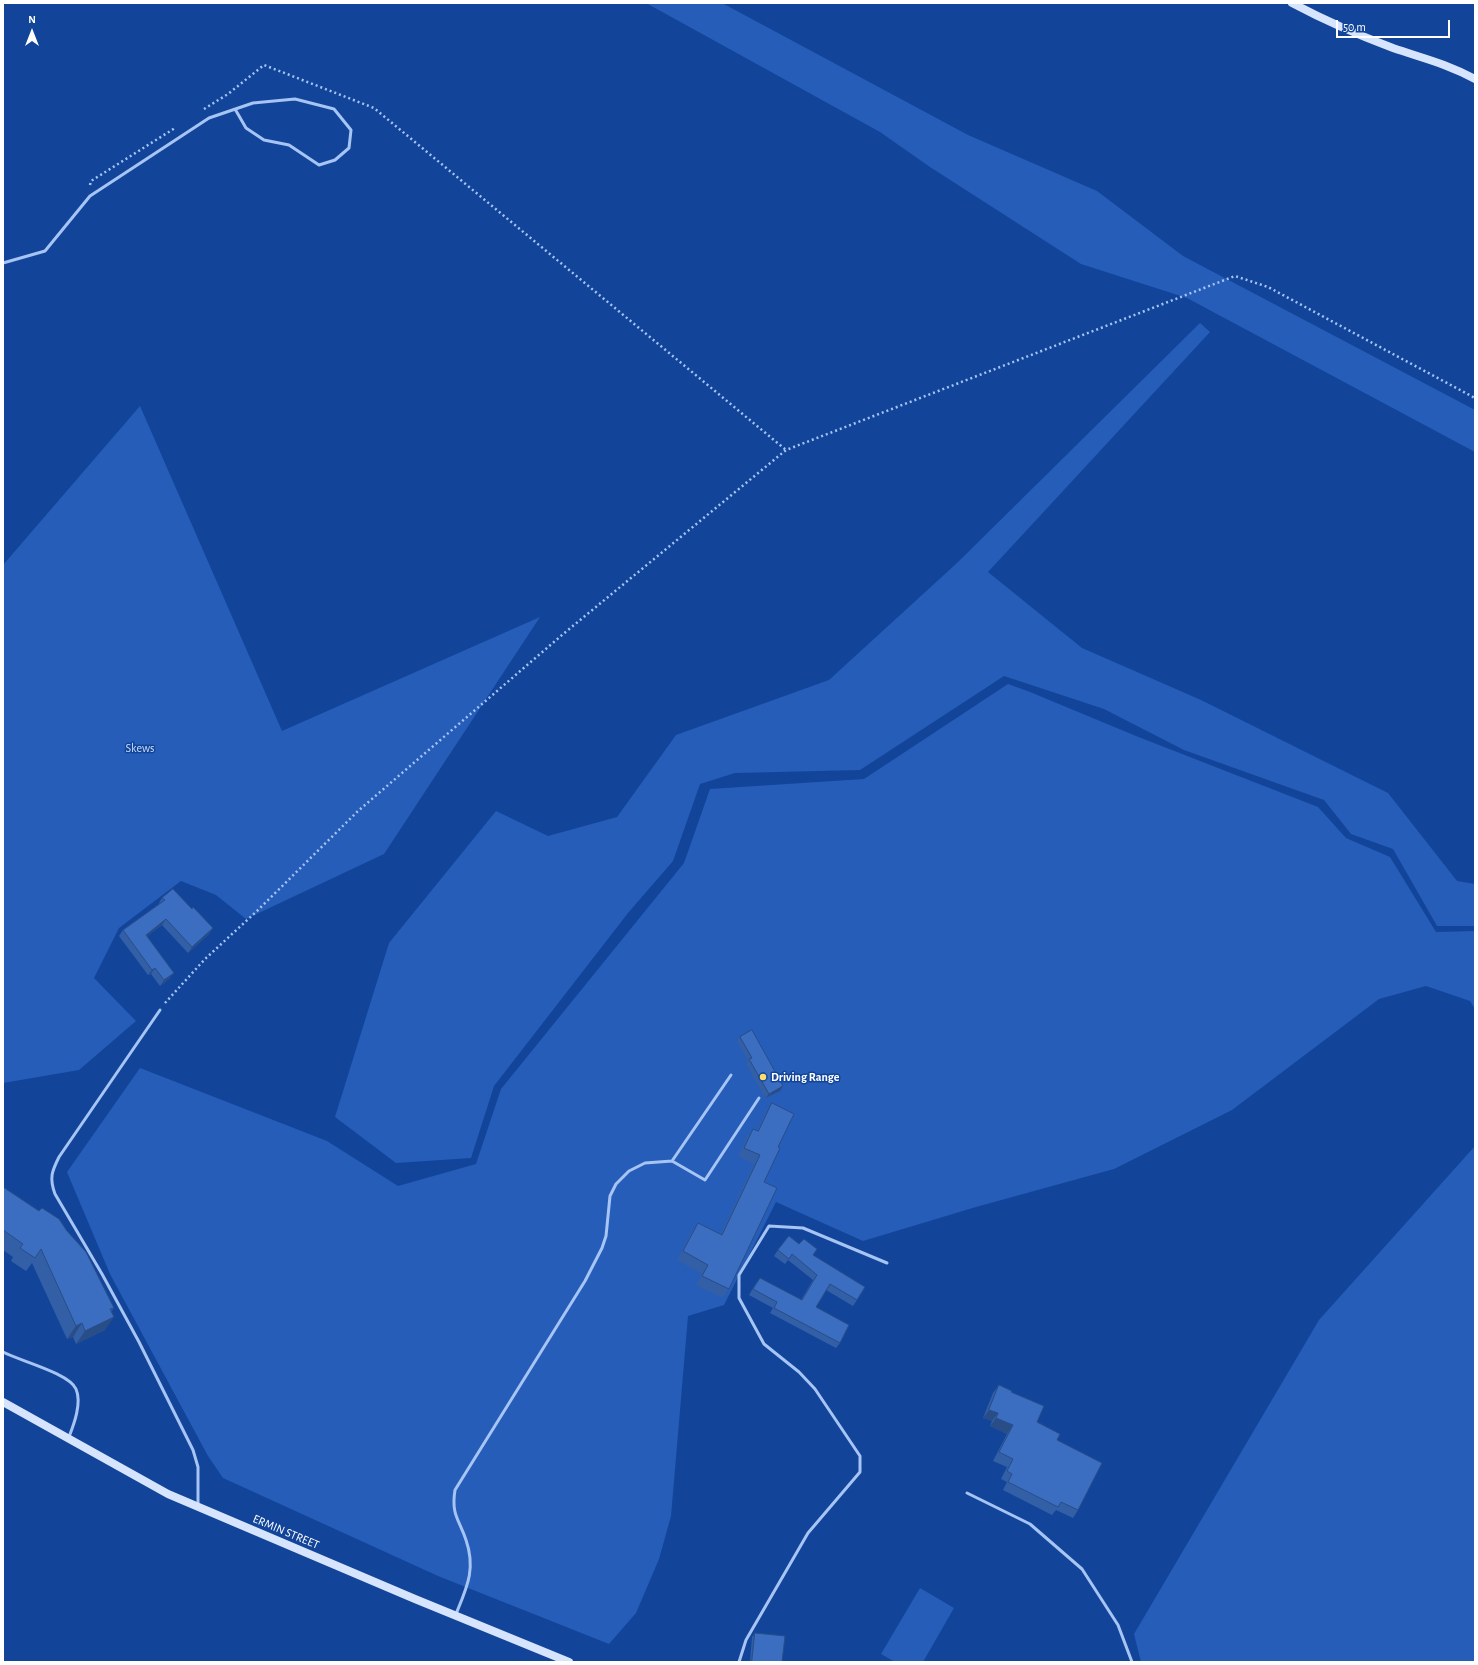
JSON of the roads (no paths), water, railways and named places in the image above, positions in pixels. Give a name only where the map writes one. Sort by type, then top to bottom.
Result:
[{"type":"main road","points":[[1292,3],[1321,18],[1391,47],[1454,68],[1475,79]]},
{"type":"main road","name":"ERMIN STREET","points":[[3,1402],[168,1494],[455,1616],[569,1662]]},
{"type":"lane","points":[[3,263],[45,251],[90,196],[209,118],[235,109],[253,103],[295,98],[334,109],[352,130],[349,148],[335,160],[319,165],[289,145],[264,140],[246,128],[235,109]]},
{"type":"lane","points":[[160,1010],[59,1157],[52,1171],[52,1182],[56,1194],[139,1342],[193,1450],[198,1467],[198,1507]]},
{"type":"lane","points":[[672,1161],[731,1075]]},
{"type":"lane","points":[[455,1616],[469,1583],[470,1561],[466,1540],[456,1518],[453,1504],[454,1490],[585,1281],[602,1248],[606,1236],[610,1196],[616,1184],[629,1172],[645,1163],[672,1161],[705,1180],[759,1098]]},
{"type":"lane","points":[[739,1662],[746,1640],[808,1533],[860,1472],[860,1456],[815,1389],[799,1372],[764,1344],[739,1298],[739,1275],[769,1226],[803,1228],[887,1263]]},
{"type":"lane","points":[[3,1352],[14,1358],[62,1375],[73,1384],[77,1390],[77,1409],[74,1424],[68,1438]]},
{"type":"lane","points":[[967,1493],[1030,1524],[1082,1569],[1118,1625],[1132,1662]]},
{"type":"place","name":"Driving Range","points":[[763,1077]]},
{"type":"park label","name":"Skews","points":[[140,748]]}]
